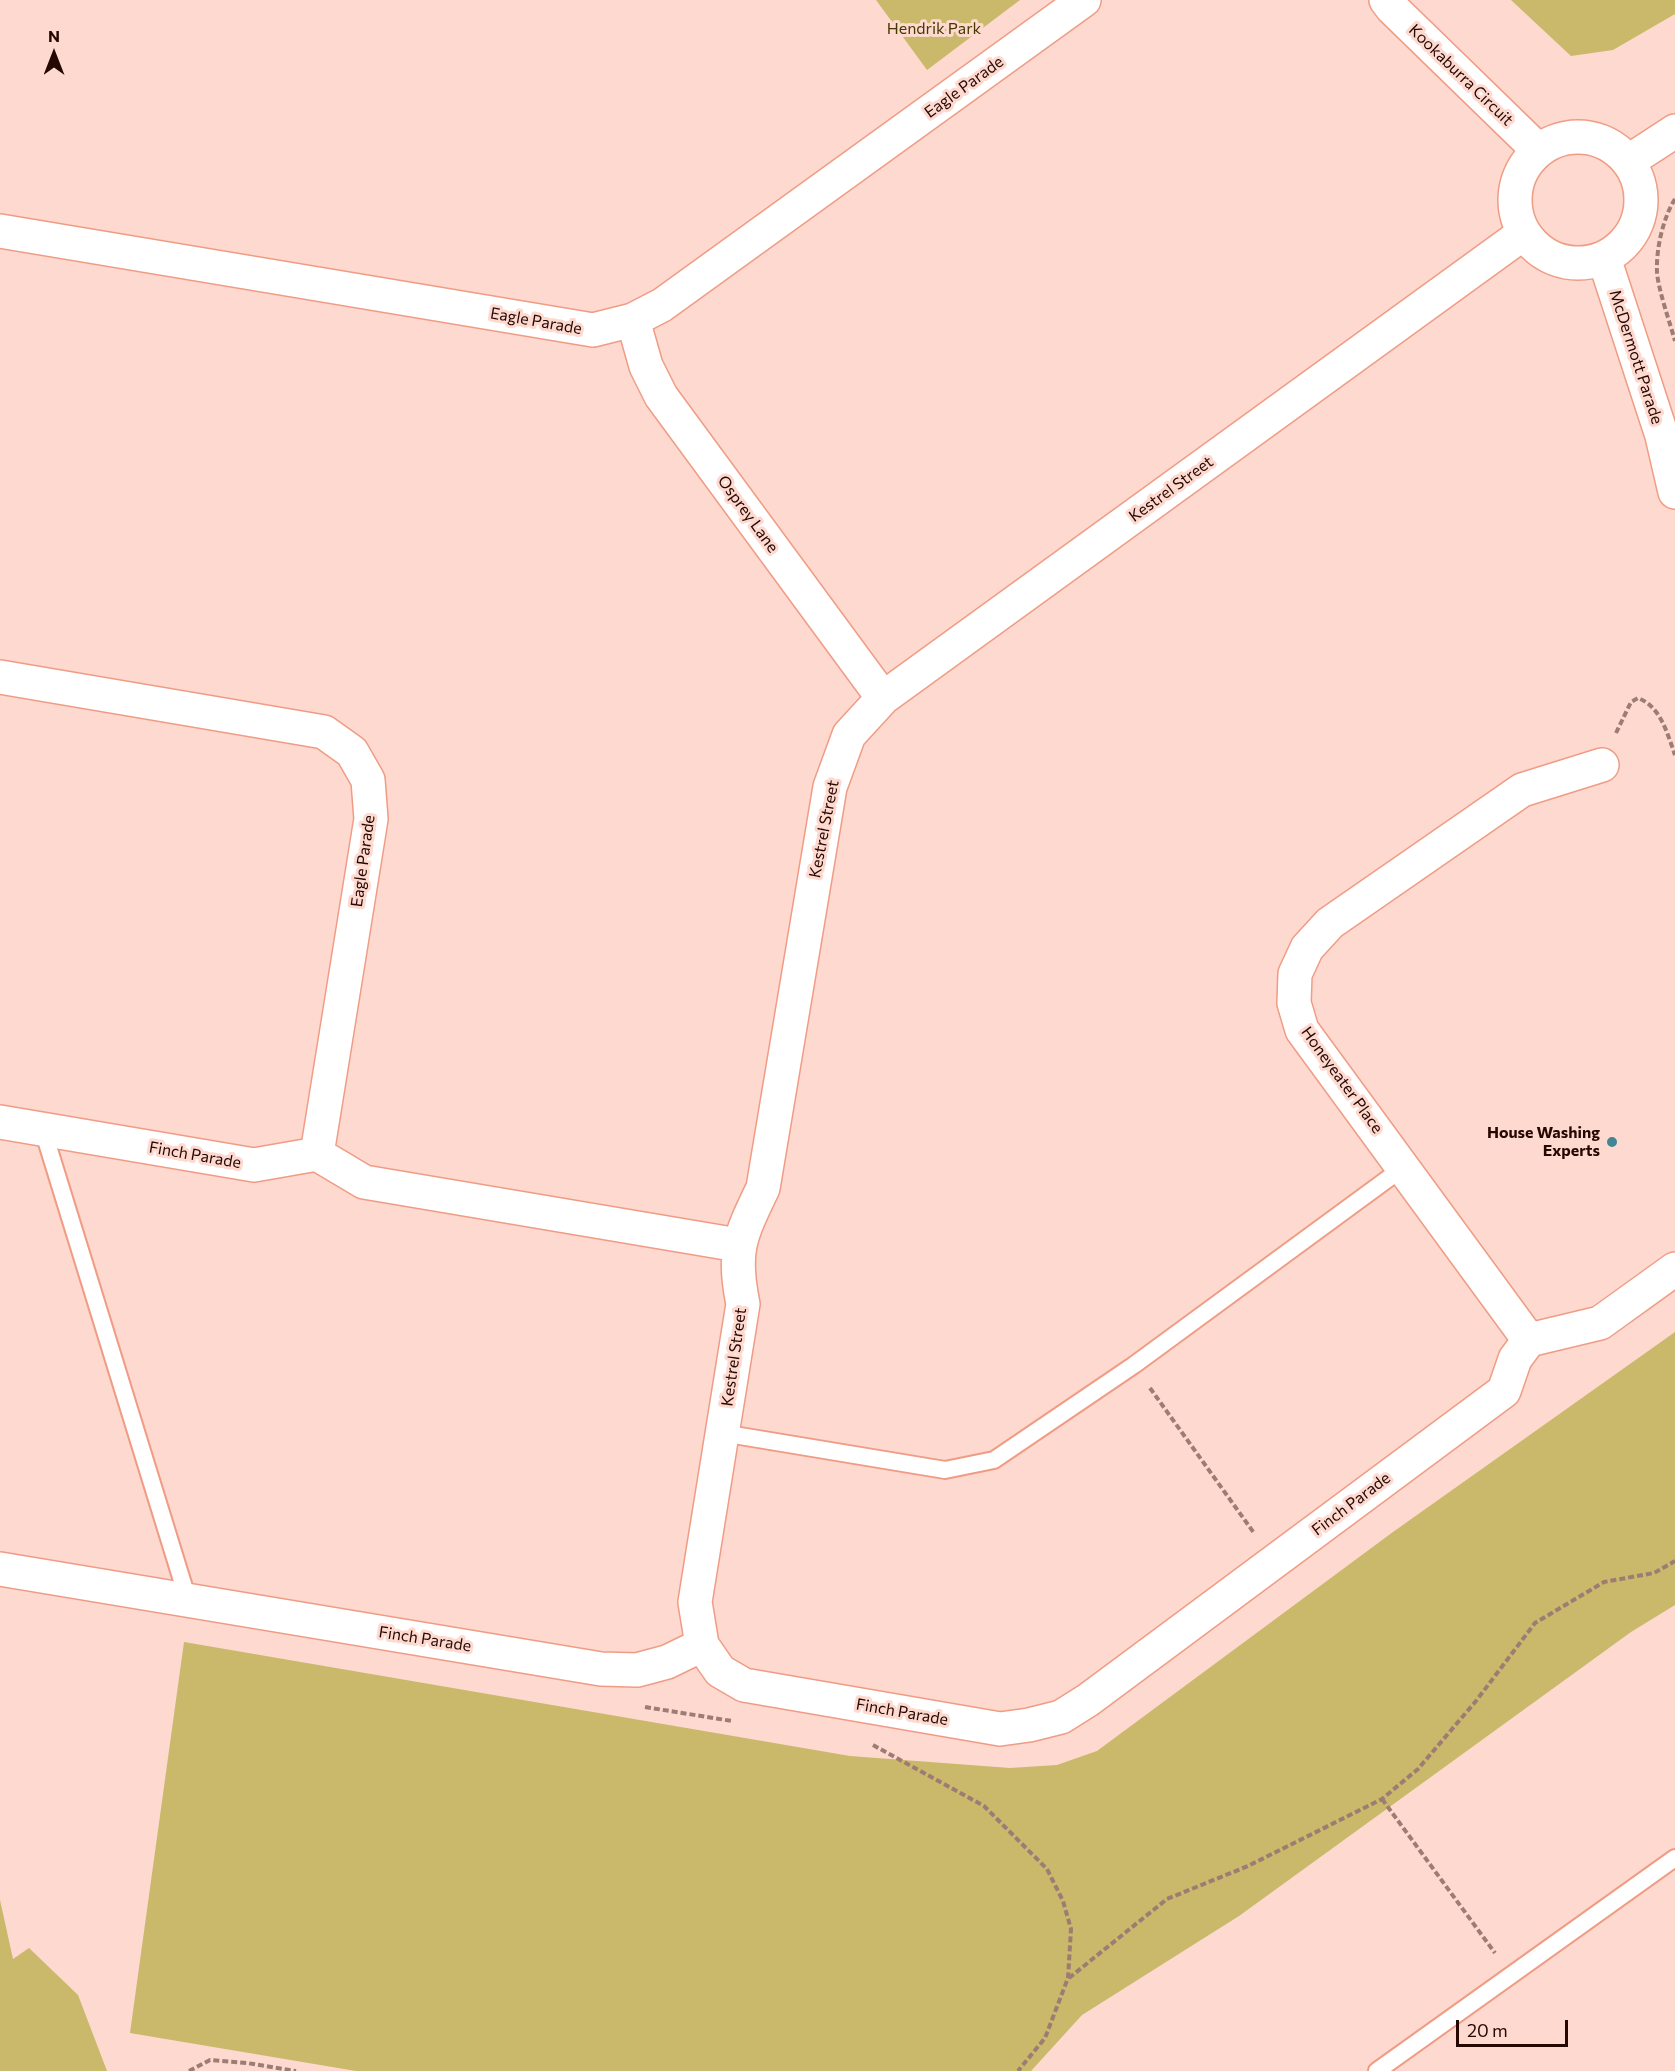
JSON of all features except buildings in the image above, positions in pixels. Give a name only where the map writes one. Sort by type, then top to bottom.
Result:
[{"type":"street","name":"Eagle Parade","points":[[0,231],[593,330],[633,321],[662,305],[1084,0]]},
{"type":"street","name":"Kookaburra Circuit","points":[[1386,0],[1538,150]]},
{"type":"street","points":[[1629,161],[1675,131]]},
{"type":"street","points":[[1569,136],[1586,136],[1617,149],[1629,161],[1642,191],[1642,207],[1630,238],[1604,258],[1586,263],[1568,262],[1550,257],[1535,247],[1524,233],[1516,216],[1515,198],[1517,180],[1526,163],[1538,150],[1553,141],[1569,136]]},
{"type":"street","name":"Kestrel Street","points":[[702,1645],[695,1602],[743,1304],[737,1275],[738,1245],[763,1188],[830,787],[849,735],[883,698],[1524,233]]},
{"type":"street","name":"McDermott Parade","points":[[1604,258],[1662,436],[1675,492]]},
{"type":"street","name":"Osprey Lane","points":[[633,321],[646,366],[661,396],[883,698]]},
{"type":"street","name":"Eagle Parade","points":[[0,677],[324,732],[352,752],[368,780],[371,819],[317,1154]]},
{"type":"street","name":"Honeyeater Place","points":[[1529,1340],[1302,1030],[1294,1003],[1296,975],[1307,948],[1329,922],[1522,790],[1602,765]]},
{"type":"street","name":"Finch Parade","points":[[0,1122],[254,1165],[317,1154]]},
{"type":"street","points":[[317,1154],[364,1182],[738,1245]]},
{"type":"street","points":[[1529,1340],[1600,1323],[1675,1269]]},
{"type":"street","name":"Finch Parade","points":[[0,1569],[601,1669],[637,1670],[667,1662],[702,1645],[720,1671],[744,1685],[1000,1729],[1029,1725],[1061,1717],[1088,1700],[1503,1391],[1515,1359],[1529,1340]]},
{"type":"lane","points":[[43,1130],[188,1600]]},
{"type":"lane","points":[[722,1433],[945,1470],[994,1460],[1134,1365],[1404,1167]]},
{"type":"lane","points":[[1377,2071],[1675,1858]]},
{"type":"path","points":[[1675,199],[1671,205],[1660,242],[1657,274],[1675,341]]},
{"type":"path","points":[[1602,765],[1623,715],[1631,702],[1638,698],[1646,701],[1662,720],[1675,755]]},
{"type":"path","points":[[1134,1365],[1275,1562]]},
{"type":"path","points":[[1068,1978],[1167,1899],[1248,1866],[1382,1799],[1418,1769],[1476,1701],[1535,1623],[1604,1582],[1654,1573],[1675,1561]]},
{"type":"path","points":[[645,1707],[739,1722]]},
{"type":"path","points":[[868,1743],[984,1806],[1047,1869],[1063,1901],[1071,1929],[1068,1978],[1044,2038],[1018,2071]]},
{"type":"path","points":[[1382,1799],[1510,1974]]},
{"type":"path","points":[[189,2071],[210,2060],[296,2071]]},
{"type":"green space","name":"Hendrik Park","points":[[876,0],[1020,0],[927,70]]},
{"type":"green space","points":[[1511,0],[1675,0],[1675,14],[1613,50],[1571,56]]},
{"type":"green space","points":[[1675,1332],[1675,1605],[1631,1632],[1239,1916],[1082,2015],[1031,2071],[356,2071],[130,2033],[184,1642],[850,1756],[1010,1768],[1057,1765],[1097,1751],[1393,1532]]},
{"type":"green space","points":[[0,1900],[13,1959],[29,1948],[78,1995],[107,2071],[0,2071]]},
{"type":"place","name":"House Washing Experts","points":[[1612,1142]]}]
